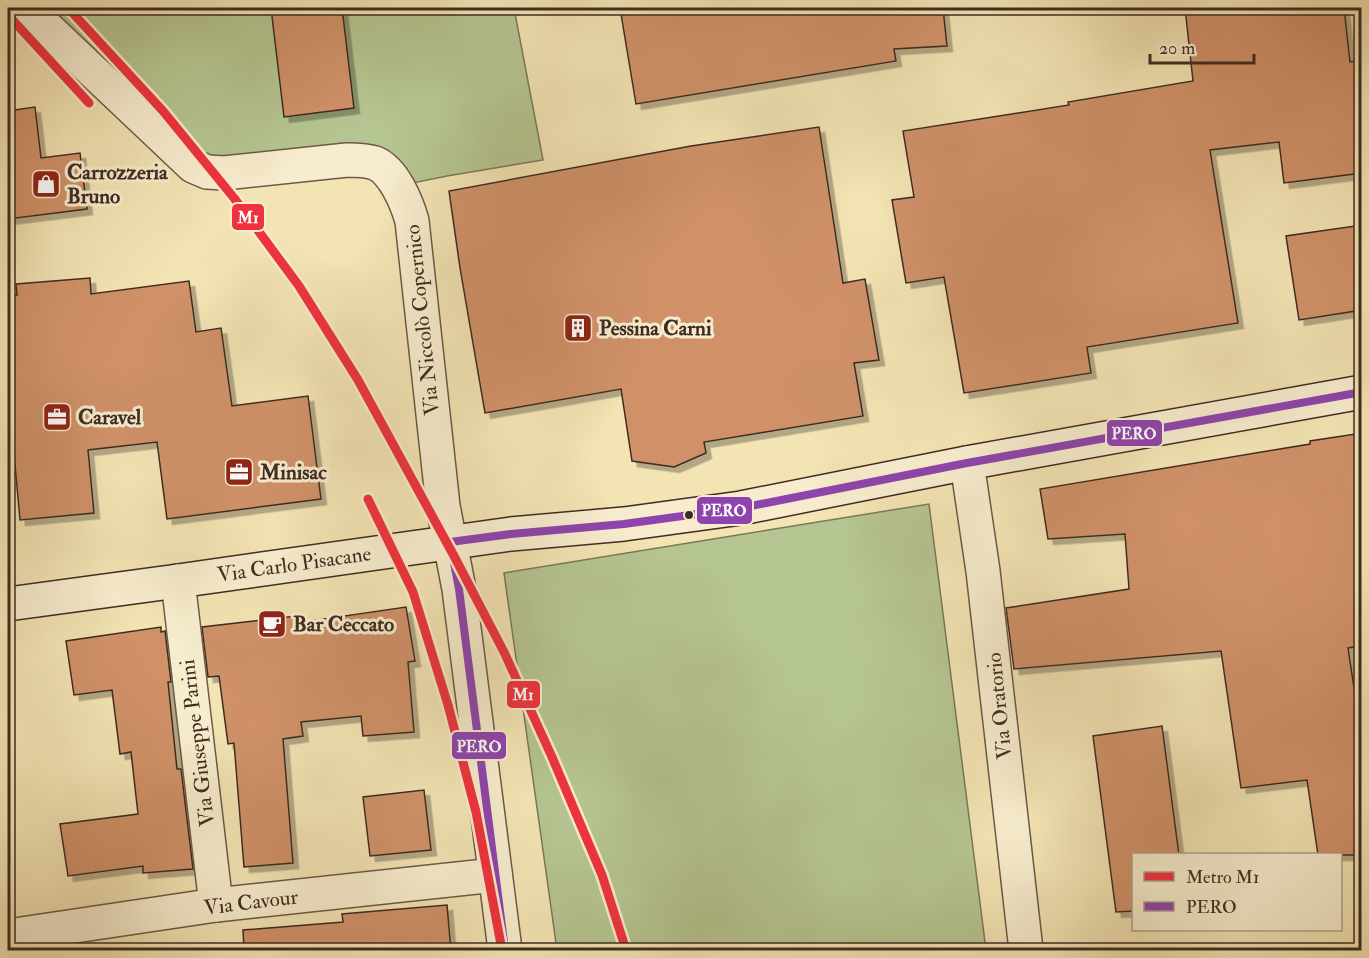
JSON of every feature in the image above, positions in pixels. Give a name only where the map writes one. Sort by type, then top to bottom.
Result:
[{"type":"street","name":"Via Niccolò Copernico","points":[[26,8],[193,166],[207,172],[224,173],[347,160],[363,161],[377,164],[393,180],[406,202],[412,221],[443,506],[459,589],[505,951]]},
{"type":"street","name":"Via Carlo Pisacane","points":[[8,604],[511,534],[624,524],[741,508],[967,463],[1362,392]]},
{"type":"street","name":"Via Oratorio","points":[[967,463],[983,571],[1026,951]]},
{"type":"street","name":"Via Giuseppe Parini","points":[[178,581],[216,905]]},
{"type":"street","name":"Via Cavour","points":[[8,936],[216,905],[495,874]]},
{"type":"green space","points":[[26,8],[514,8],[543,160],[398,186],[388,174],[224,173]]},
{"type":"green space","points":[[929,504],[986,950],[557,950],[504,573]]},
{"type":"building","points":[[271,8],[342,8],[354,108],[284,117]]},
{"type":"building","points":[[620,8],[943,8],[947,46],[894,49],[896,61],[636,104]]},
{"type":"building","points":[[1185,8],[1344,8],[1350,62],[1362,60],[1362,173],[1284,183],[1279,142],[1210,150],[1238,323],[1087,347],[1091,373],[964,393],[944,277],[906,283],[892,200],[914,197],[903,131],[1069,105],[1068,102],[1193,81]]},
{"type":"building","name":"Carrozzeria Bruno","points":[[35,107],[41,158],[80,153],[87,209],[8,219],[8,111]]},
{"type":"building","points":[[819,127],[843,283],[865,279],[879,360],[854,363],[863,416],[704,442],[706,453],[674,467],[632,461],[621,389],[485,413],[449,191],[691,146]]},
{"type":"building","points":[[1362,225],[1362,310],[1299,320],[1286,236]]},
{"type":"building","points":[[90,278],[91,294],[189,281],[196,332],[221,328],[232,406],[308,396],[321,499],[167,519],[157,442],[88,450],[94,513],[20,520],[8,388],[8,296],[17,295],[16,284]]},
{"type":"building","points":[[1362,433],[1362,646],[1348,648],[1362,741],[1362,855],[1318,853],[1307,780],[1241,788],[1221,651],[1014,669],[1006,608],[1129,589],[1125,534],[1048,539],[1040,489],[1310,444],[1310,441]]},
{"type":"building","points":[[406,607],[415,661],[408,662],[414,732],[363,736],[361,716],[301,722],[303,736],[283,739],[293,863],[244,867],[234,743],[228,744],[219,676],[208,677],[202,627],[296,616],[297,623]]},
{"type":"building","points":[[161,627],[161,632],[165,631],[177,769],[181,769],[193,869],[143,873],[143,866],[68,876],[60,824],[138,814],[131,752],[120,754],[112,690],[74,695],[66,641]]},
{"type":"building","points":[[1162,726],[1179,853],[1132,853],[1132,911],[1116,912],[1093,736]]},
{"type":"building","points":[[424,790],[431,850],[370,856],[363,797]]},
{"type":"building","points":[[447,905],[451,951],[244,951],[243,930],[343,922],[342,914]]},
{"type":"metro line","name":"M1","points":[[68,8],[163,111],[234,198],[299,286],[358,380],[504,652],[602,875],[626,950]]},
{"type":"metro line","name":"M1","points":[[8,15],[89,103]]},
{"type":"metro line","name":"M1","points":[[368,499],[413,592],[448,705],[476,812],[502,950]]},
{"type":"transit line","name":"PERO","points":[[450,542],[624,524],[741,508],[967,463],[1362,392]]},
{"type":"transit line","name":"PERO","points":[[450,542],[459,589],[505,950]]},
{"type":"place","name":"Carrozzeria Bruno","points":[[46,184]]},
{"type":"place","name":"Pessina Carni","points":[[578,328]]},
{"type":"place","name":"Caravel","points":[[57,417]]},
{"type":"place","name":"Minisac","points":[[239,472]]},
{"type":"place","name":"Bar Ceccato","points":[[272,624]]}]
